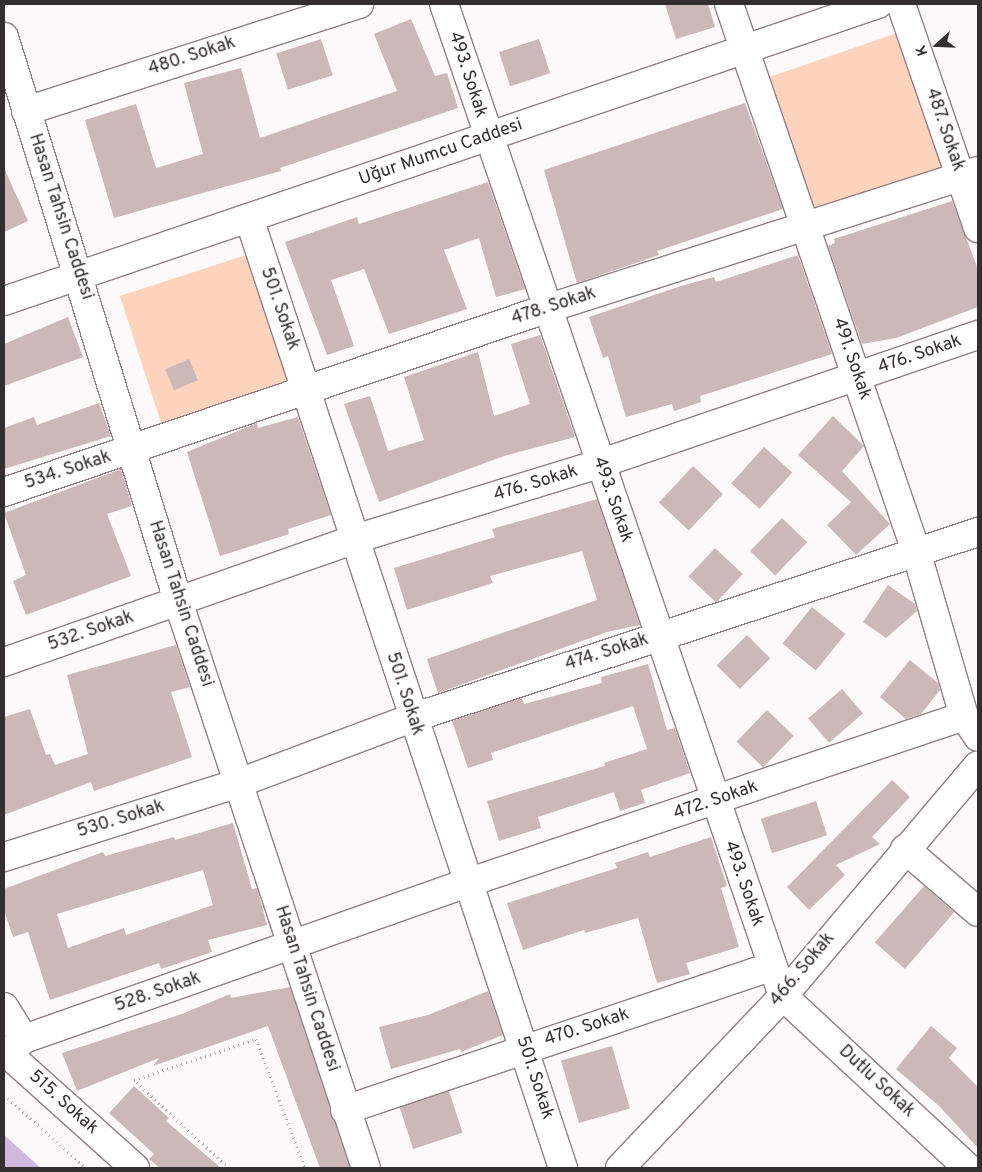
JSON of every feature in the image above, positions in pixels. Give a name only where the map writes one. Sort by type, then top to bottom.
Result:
[{"type":"street","name":"480. Sokak","points":[[26,111],[358,4]]},
{"type":"street","name":"493. Sokak","points":[[444,4],[487,137],[549,308],[599,464],[714,802],[783,996]]},
{"type":"street","name":"491. Sokak","points":[[729,4],[916,551],[971,727]]},
{"type":"street","name":"Uğur Mumcu Caddesi","points":[[4,301],[80,277],[878,4]]},
{"type":"street","name":"487. Sokak","points":[[901,4],[969,174],[978,228]]},
{"type":"street","name":"Hasan Tahsin Caddesi","points":[[4,37],[80,277],[178,601],[345,1110],[366,1168]]},
{"type":"street","name":"478. Sokak","points":[[132,450],[549,308],[805,228],[969,174]]},
{"type":"street","name":"501. Sokak","points":[[249,218],[307,391],[412,718],[563,1168]]},
{"type":"street","name":"476. Sokak","points":[[178,601],[355,539],[599,464],[978,335]]},
{"type":"street","name":"534. Sokak","points":[[4,492],[132,450]]},
{"type":"street","name":"474. Sokak","points":[[238,783],[412,718],[978,532]]},
{"type":"street","name":"532. Sokak","points":[[4,662],[178,601]]},
{"type":"street","name":"472. Sokak","points":[[292,946],[467,883],[714,802],[971,727]]},
{"type":"street","name":"466. Sokak","points":[[620,1168],[783,996],[905,849],[978,765]]},
{"type":"street","name":"530. Sokak","points":[[4,856],[238,783]]},
{"type":"street","points":[[905,849],[978,912]]},
{"type":"street","name":"528. Sokak","points":[[24,1039],[292,946]]},
{"type":"street","name":"470. Sokak","points":[[345,1110],[524,1048],[772,966]]},
{"type":"street","name":"Dutlu Sokak","points":[[783,996],[968,1168]]},
{"type":"street","points":[[4,1007],[24,1039]]},
{"type":"street","name":"515. Sokak","points":[[24,1039],[7,1053],[135,1168]]},
{"type":"path","points":[[229,1168],[134,1080],[256,1038],[305,1168]]},
{"type":"path","points":[[4,1095],[86,1168]]},
{"type":"shaded area","points":[[900,32],[949,173],[817,218],[769,77]]},
{"type":"shaded area","points":[[252,253],[296,388],[164,431],[120,296]]},
{"type":"shaded area","points":[[4,1135],[41,1168],[4,1168]]},
{"type":"building","points":[[665,4],[708,4],[715,27],[676,39]]},
{"type":"building","points":[[411,19],[435,76],[447,73],[458,108],[280,168],[281,171],[114,218],[85,120],[136,104],[156,168],[203,154],[184,83],[241,68],[260,138],[397,91],[374,34]]},
{"type":"building","points":[[321,39],[333,75],[288,90],[276,54]]},
{"type":"building","points":[[539,39],[550,73],[510,86],[499,52]]},
{"type":"building","points":[[745,103],[783,209],[657,251],[659,255],[577,283],[544,170]]},
{"type":"building","points":[[4,168],[28,221],[4,232]]},
{"type":"building","points":[[488,182],[525,289],[496,297],[479,238],[444,250],[467,309],[389,334],[364,269],[331,280],[354,346],[327,355],[285,242],[357,217],[359,224]]},
{"type":"building","points":[[952,201],[978,269],[978,307],[896,338],[862,344],[828,246],[835,243],[834,239]]},
{"type":"building","points":[[798,255],[832,354],[700,396],[701,402],[674,411],[672,404],[626,417],[608,356],[603,358],[589,317],[681,286],[714,277],[716,282]]},
{"type":"building","points":[[68,317],[83,357],[4,386],[4,344]]},
{"type":"building","points":[[540,335],[575,437],[504,456],[379,502],[344,404],[370,396],[388,451],[424,440],[404,377],[478,352],[494,416],[530,404],[511,344]]},
{"type":"building","points":[[189,359],[198,380],[174,390],[165,369]]},
{"type":"building","points":[[99,403],[111,436],[4,469],[4,428],[34,417],[37,425]]},
{"type":"building","points":[[833,416],[864,446],[842,471],[890,524],[856,555],[827,525],[851,502],[798,455]]},
{"type":"building","points":[[298,417],[331,515],[288,529],[289,534],[220,556],[187,452],[257,423],[258,428]]},
{"type":"building","points":[[764,447],[792,472],[759,509],[731,483]]},
{"type":"building","points":[[693,466],[723,494],[689,531],[659,503]]},
{"type":"building","points":[[121,469],[132,506],[107,514],[131,576],[26,615],[13,581],[26,575],[4,513]]},
{"type":"building","points":[[597,499],[640,625],[607,632],[438,693],[427,659],[597,600],[582,551],[490,576],[493,583],[407,610],[394,568],[495,537],[492,529]]},
{"type":"building","points":[[782,518],[807,542],[775,575],[750,551]]},
{"type":"building","points":[[715,548],[743,574],[716,602],[688,577]]},
{"type":"building","points":[[888,585],[915,604],[917,611],[886,638],[863,622]]},
{"type":"building","points":[[812,607],[845,634],[816,671],[782,644]]},
{"type":"building","points":[[747,635],[770,658],[740,689],[717,665]]},
{"type":"building","points":[[176,645],[190,687],[171,692],[192,757],[94,791],[91,782],[4,815],[4,717],[30,709],[46,755],[50,754],[55,765],[88,754],[67,675]]},
{"type":"building","points":[[910,660],[938,683],[940,690],[921,714],[906,719],[880,697]]},
{"type":"building","points":[[648,664],[667,730],[675,728],[690,773],[641,790],[645,803],[620,811],[614,792],[538,817],[541,828],[499,841],[487,801],[605,766],[604,763],[647,749],[633,706],[491,753],[493,760],[468,768],[452,721],[522,698],[524,704],[602,683],[601,677]]},
{"type":"building","points":[[842,689],[863,713],[829,743],[808,719]]},
{"type":"building","points":[[767,710],[794,736],[763,767],[736,742]]},
{"type":"building","points":[[892,780],[910,797],[872,837],[880,844],[836,865],[845,875],[809,910],[787,887]]},
{"type":"building","points":[[816,801],[827,835],[772,853],[761,819]]},
{"type":"building","points":[[233,823],[252,889],[257,888],[267,925],[208,940],[212,952],[161,969],[159,963],[50,1000],[28,932],[13,937],[4,910],[4,889],[103,852],[105,856],[174,837],[175,840]],"holes":[[[203,870],[213,905],[126,935],[124,928],[68,948],[57,914]]]},
{"type":"building","points":[[711,837],[727,886],[721,888],[739,947],[686,963],[690,974],[657,983],[638,918],[585,933],[584,930],[523,950],[507,903],[617,868],[615,863],[648,852],[650,857]]},
{"type":"building","points":[[924,886],[954,912],[905,969],[875,943]]},
{"type":"building","points":[[290,987],[350,1168],[320,1168],[268,1026],[153,1066],[159,1058],[77,1091],[62,1053],[182,1014],[230,994],[231,998]]},
{"type":"building","points":[[488,991],[503,1035],[461,1052],[460,1049],[391,1069],[379,1027],[428,1015]]},
{"type":"building","points":[[931,1026],[957,1048],[949,1058],[978,1087],[978,1148],[938,1105],[896,1069]]},
{"type":"building","points":[[612,1046],[630,1108],[579,1123],[561,1061]]},
{"type":"building","points":[[134,1086],[169,1118],[166,1121],[221,1168],[160,1168],[149,1159],[154,1154],[109,1113]]},
{"type":"building","points":[[449,1091],[463,1133],[413,1149],[400,1107]]}]
